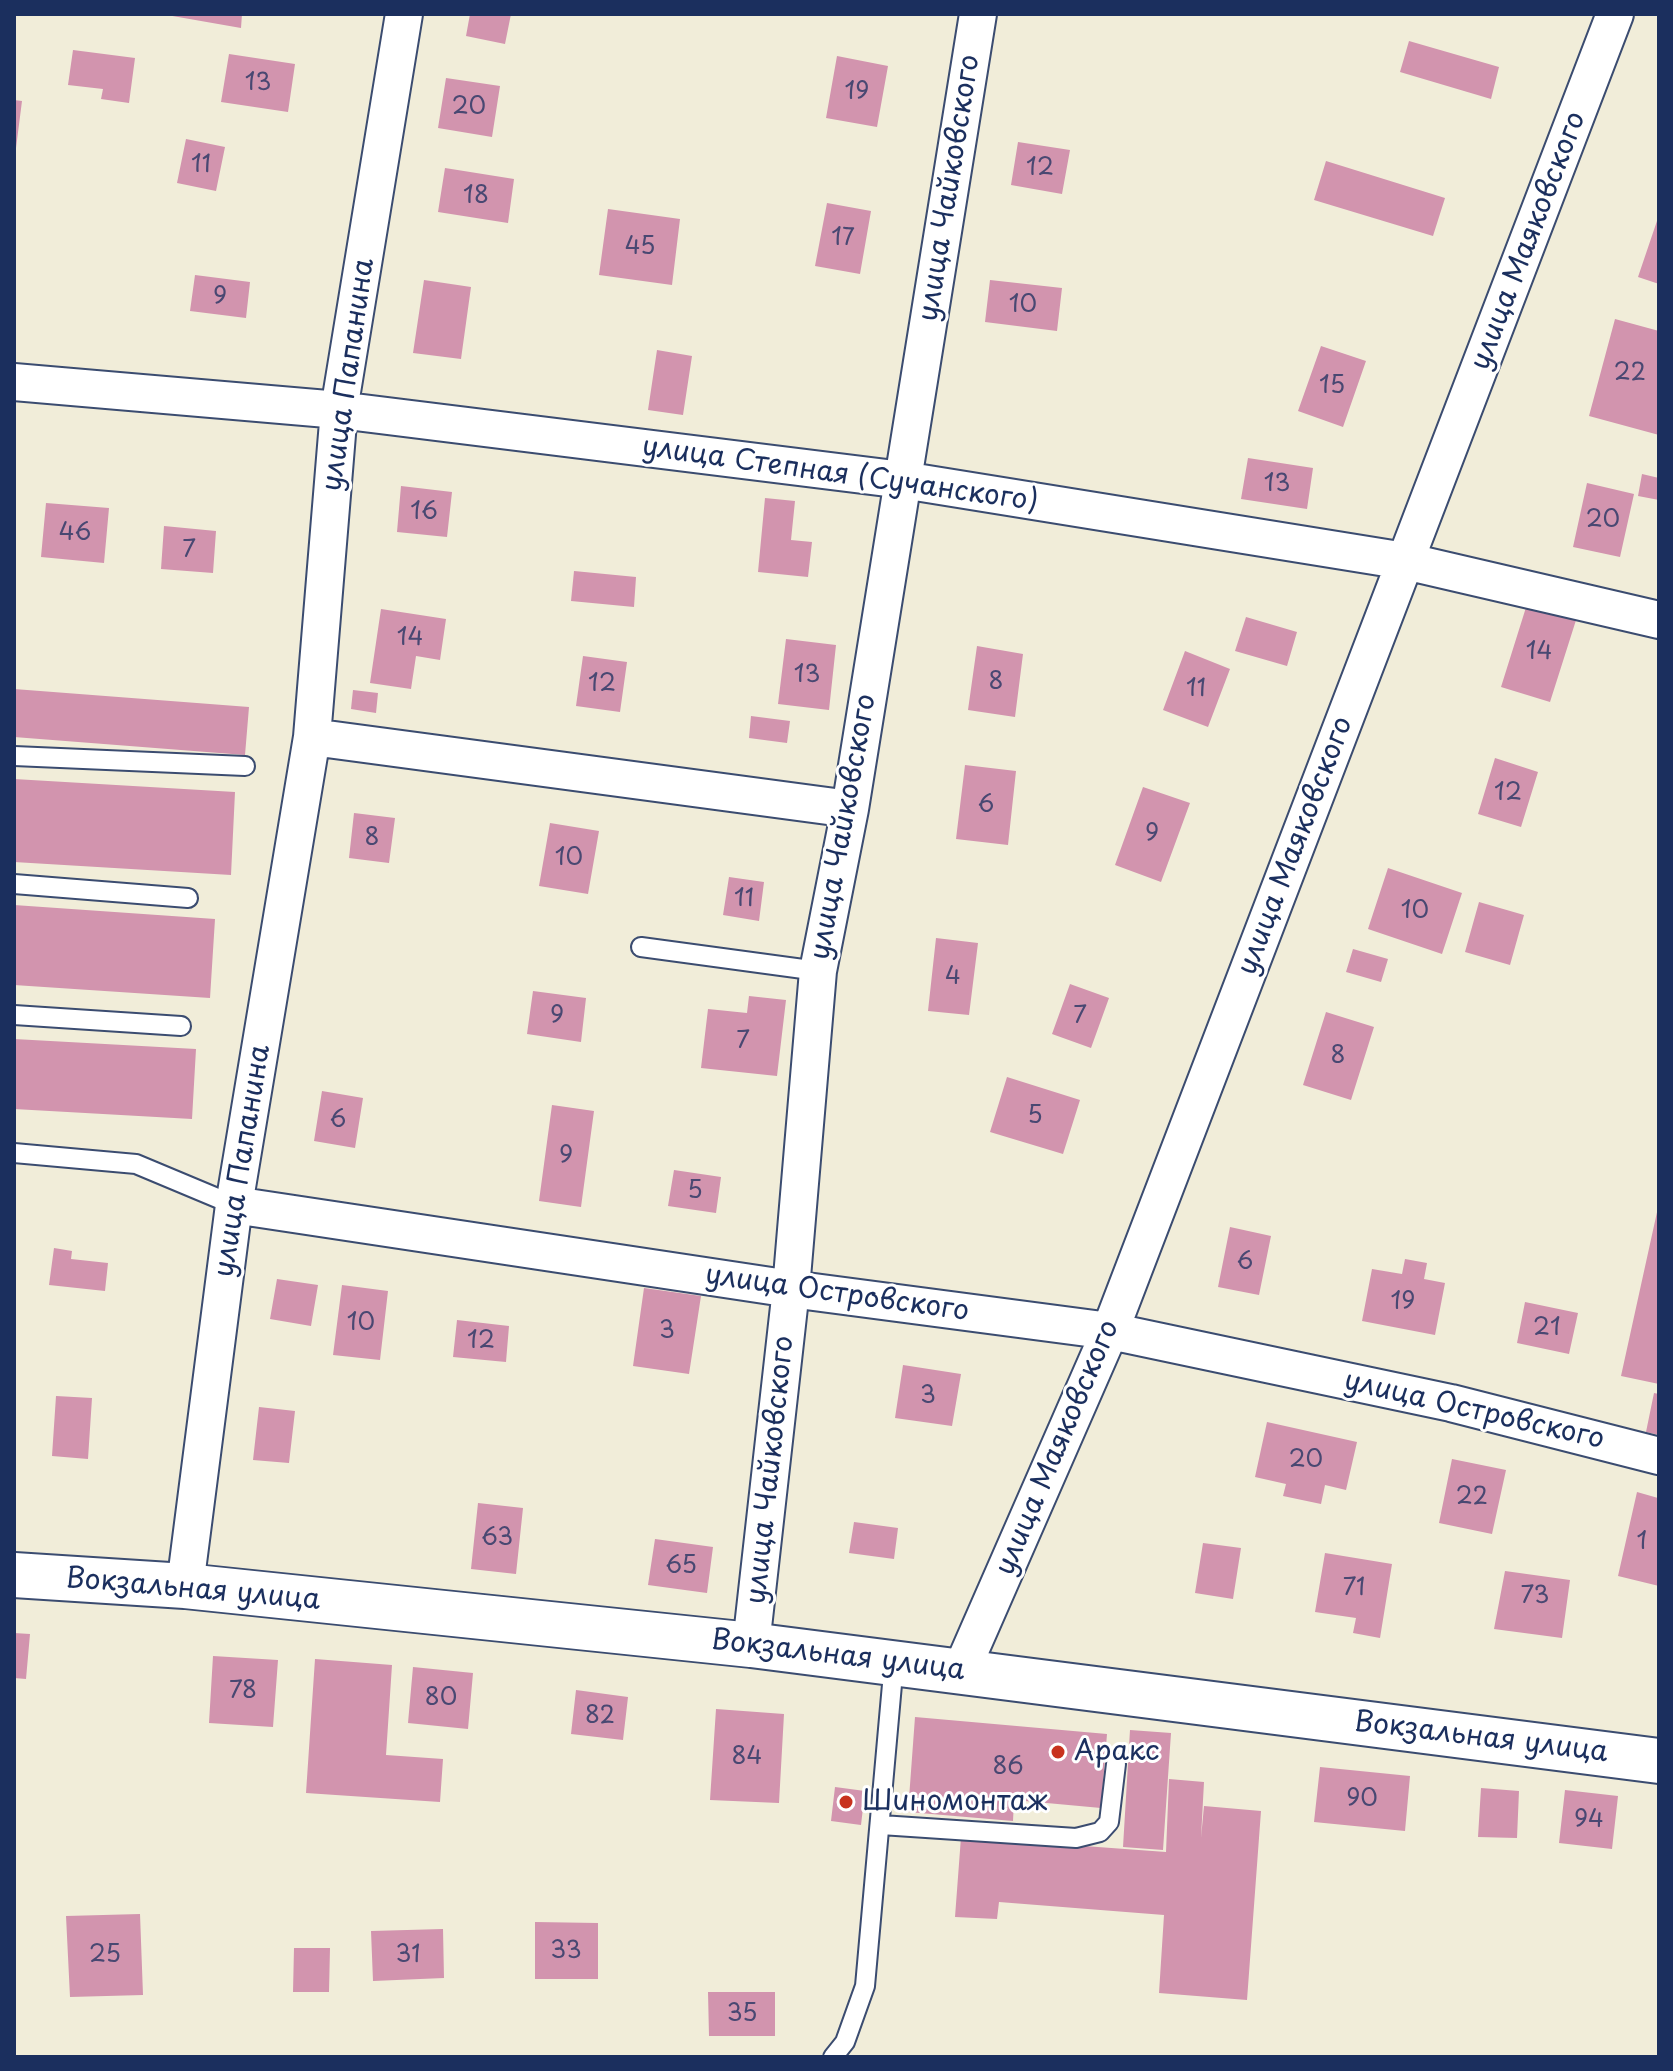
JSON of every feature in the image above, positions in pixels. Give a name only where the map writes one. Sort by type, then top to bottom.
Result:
[{"type":"main road","name":"Вокзальная улица","points":[[14,1575],[185,1586],[751,1645],[1659,1761]]},
{"type":"street","name":"улица Папанина","points":[[185,1586],[234,1205],[312,737],[339,410],[404,14]]},
{"type":"street","name":"улица Чайковского","points":[[751,1645],[791,1289],[818,971],[850,809],[978,14]]},
{"type":"street","name":"улица Маяковского","points":[[961,1671],[1110,1331],[1615,14]]},
{"type":"street","name":"улица Степная (Сучанского)","points":[[14,382],[339,410],[903,480],[1405,561],[1659,620]]},
{"type":"street","points":[[312,737],[850,809]]},
{"type":"street","name":"улица Островского","points":[[234,1205],[791,1289],[1110,1331],[1451,1403],[1659,1456]]},
{"type":"lane","points":[[14,756],[245,766]]},
{"type":"lane","points":[[14,884],[188,898]]},
{"type":"lane","points":[[641,947],[818,971]]},
{"type":"lane","points":[[14,1015],[181,1026]]},
{"type":"lane","name":"улица Островского","points":[[14,1153],[136,1164],[234,1205]]},
{"type":"lane","points":[[833,2057],[845,2042],[865,1986],[894,1662]]},
{"type":"lane","points":[[881,1825],[1076,1838],[1100,1832],[1109,1822],[1116,1764]]},
{"type":"building","points":[[161,14],[242,14],[241,28]]},
{"type":"building","points":[[470,14],[511,14],[505,44],[466,36]]},
{"type":"building","points":[[1409,41],[1499,67],[1491,99],[1400,72]]},
{"type":"building","points":[[73,50],[135,58],[129,103],[101,99],[103,89],[68,85]]},
{"type":"building","points":[[229,54],[295,64],[288,112],[221,102]]},
{"type":"building","points":[[837,56],[888,66],[877,127],[826,118]]},
{"type":"building","points":[[446,78],[500,86],[492,137],[438,128]]},
{"type":"building","points":[[14,100],[22,101],[16,148],[14,147]]},
{"type":"building","points":[[186,139],[225,147],[216,191],[177,183]]},
{"type":"building","points":[[1018,142],[1070,150],[1062,194],[1011,185]]},
{"type":"building","points":[[1326,161],[1445,198],[1433,236],[1314,200]]},
{"type":"building","points":[[445,168],[514,179],[508,223],[438,212]]},
{"type":"building","points":[[827,203],[871,211],[860,274],[815,266]]},
{"type":"building","points":[[608,209],[680,219],[672,285],[599,275]]},
{"type":"building","points":[[1659,215],[1659,284],[1638,277]]},
{"type":"building","points":[[195,275],[250,282],[246,318],[190,311]]},
{"type":"building","points":[[424,280],[471,287],[461,359],[413,353]]},
{"type":"building","points":[[990,280],[1062,288],[1057,331],[985,322]]},
{"type":"building","points":[[1615,319],[1659,331],[1659,435],[1589,416]]},
{"type":"building","points":[[1321,346],[1366,361],[1343,427],[1298,411]]},
{"type":"building","points":[[657,350],[692,356],[683,415],[648,410]]},
{"type":"building","points":[[1248,458],[1313,468],[1307,509],[1241,499]]},
{"type":"building","points":[[1642,474],[1659,478],[1659,500],[1638,496]]},
{"type":"building","points":[[1587,483],[1634,494],[1620,557],[1573,547]]},
{"type":"building","points":[[401,486],[452,492],[447,537],[397,532]]},
{"type":"building","points":[[765,498],[795,501],[791,540],[812,542],[808,577],[758,572]]},
{"type":"building","points":[[46,503],[109,508],[104,563],[41,557]]},
{"type":"building","points":[[164,526],[216,531],[213,573],[161,569]]},
{"type":"building","points":[[574,571],[636,577],[634,607],[571,601]]},
{"type":"building","points":[[1528,601],[1577,617],[1550,702],[1501,687]]},
{"type":"building","points":[[381,609],[446,619],[440,660],[416,656],[411,689],[370,683]]},
{"type":"building","points":[[1246,617],[1297,632],[1287,666],[1235,651]]},
{"type":"building","points":[[786,639],[836,645],[829,710],[778,704]]},
{"type":"building","points":[[977,646],[1023,654],[1015,717],[968,710]]},
{"type":"building","points":[[1185,651],[1230,669],[1208,727],[1163,710]]},
{"type":"building","points":[[583,656],[627,662],[620,712],[576,706]]},
{"type":"building","points":[[14,689],[249,707],[245,755],[14,737]]},
{"type":"building","points":[[353,690],[378,693],[376,713],[351,709]]},
{"type":"building","points":[[751,716],[790,721],[787,743],[749,738]]},
{"type":"building","points":[[1495,758],[1538,772],[1521,827],[1478,814]]},
{"type":"building","points":[[965,765],[1016,771],[1008,845],[956,839]]},
{"type":"building","points":[[14,779],[235,792],[231,875],[14,862]]},
{"type":"building","points":[[1143,787],[1190,803],[1161,882],[1115,865]]},
{"type":"building","points":[[354,813],[395,818],[389,863],[349,858]]},
{"type":"building","points":[[550,823],[599,831],[588,894],[539,886]]},
{"type":"building","points":[[1388,868],[1462,893],[1442,954],[1368,929]]},
{"type":"building","points":[[729,877],[764,882],[759,921],[723,915]]},
{"type":"building","points":[[1479,902],[1524,915],[1510,965],[1465,952]]},
{"type":"building","points":[[14,905],[215,919],[210,998],[14,985]]},
{"type":"building","points":[[936,938],[978,943],[969,1015],[928,1011]]},
{"type":"building","points":[[1353,949],[1388,959],[1381,982],[1346,972]]},
{"type":"building","points":[[1070,984],[1109,998],[1091,1048],[1052,1034]]},
{"type":"building","points":[[533,991],[586,998],[581,1042],[527,1034]]},
{"type":"building","points":[[749,996],[786,1000],[777,1076],[701,1068],[708,1009],[747,1013]]},
{"type":"building","points":[[1326,1012],[1374,1027],[1351,1100],[1303,1085]]},
{"type":"building","points":[[14,1039],[196,1049],[192,1119],[14,1109]]},
{"type":"building","points":[[1007,1077],[1080,1100],[1063,1154],[990,1132]]},
{"type":"building","points":[[322,1091],[363,1098],[355,1148],[314,1141]]},
{"type":"building","points":[[552,1105],[594,1111],[581,1207],[539,1201]]},
{"type":"building","points":[[674,1170],[721,1177],[716,1213],[668,1206]]},
{"type":"building","points":[[1659,1203],[1659,1384],[1621,1376]]},
{"type":"building","points":[[1230,1227],[1271,1236],[1259,1295],[1218,1287]]},
{"type":"building","points":[[54,1248],[72,1251],[71,1259],[108,1263],[105,1291],[49,1285]]},
{"type":"building","points":[[1405,1259],[1427,1263],[1424,1279],[1445,1283],[1435,1335],[1362,1321],[1372,1269],[1402,1274]]},
{"type":"building","points":[[277,1279],[318,1285],[311,1326],[270,1319]]},
{"type":"building","points":[[342,1285],[388,1291],[380,1360],[333,1355]]},
{"type":"building","points":[[644,1288],[701,1296],[689,1374],[633,1366]]},
{"type":"building","points":[[1525,1302],[1578,1313],[1569,1354],[1517,1343]]},
{"type":"building","points":[[457,1320],[509,1326],[506,1362],[453,1357]]},
{"type":"building","points":[[903,1365],[961,1374],[952,1426],[895,1418]]},
{"type":"building","points":[[1654,1393],[1659,1394],[1659,1435],[1646,1432]]},
{"type":"building","points":[[56,1396],[92,1398],[88,1459],[52,1456]]},
{"type":"building","points":[[259,1407],[295,1411],[289,1463],[253,1460]]},
{"type":"building","points":[[1267,1422],[1357,1442],[1346,1490],[1325,1485],[1321,1504],[1283,1496],[1286,1484],[1255,1477]]},
{"type":"building","points":[[1452,1459],[1506,1470],[1492,1534],[1439,1523]]},
{"type":"building","points":[[1637,1492],[1658,1498],[1659,1586],[1618,1576]]},
{"type":"building","points":[[478,1503],[523,1508],[516,1574],[471,1569]]},
{"type":"building","points":[[854,1522],[898,1528],[894,1559],[849,1553]]},
{"type":"building","points":[[655,1539],[713,1547],[707,1593],[648,1585]]},
{"type":"building","points":[[1203,1543],[1241,1548],[1233,1599],[1195,1593]]},
{"type":"building","points":[[1325,1553],[1392,1564],[1380,1638],[1353,1633],[1356,1618],[1315,1612]]},
{"type":"building","points":[[1505,1571],[1570,1580],[1562,1638],[1494,1629]]},
{"type":"building","points":[[14,1633],[30,1634],[26,1679],[14,1678]]},
{"type":"building","points":[[213,1656],[278,1660],[273,1727],[209,1723]]},
{"type":"building","points":[[315,1659],[392,1665],[386,1755],[443,1759],[440,1802],[306,1793]]},
{"type":"building","points":[[413,1667],[473,1673],[468,1729],[408,1723]]},
{"type":"building","points":[[576,1690],[628,1697],[623,1740],[571,1734]]},
{"type":"building","points":[[716,1709],[784,1714],[779,1803],[710,1800]]},
{"type":"building","points":[[915,1717],[1107,1734],[1101,1808],[1014,1800],[1013,1821],[908,1812]]},
{"type":"building","name":"Аракс","points":[[1130,1730],[1171,1733],[1163,1850],[1123,1847]]},
{"type":"building","points":[[1320,1767],[1410,1776],[1405,1831],[1314,1822]]},
{"type":"building","points":[[1169,1779],[1204,1782],[1201,1838],[1204,1806],[1261,1811],[1247,2000],[1159,1993],[1164,1915],[999,1902],[997,1919],[955,1917],[961,1837],[1166,1852]]},
{"type":"building","points":[[835,1787],[865,1791],[861,1825],[831,1821]]},
{"type":"building","points":[[1481,1788],[1519,1791],[1517,1838],[1478,1837]]},
{"type":"building","points":[[1565,1790],[1618,1796],[1612,1849],[1559,1843]]},
{"type":"building","points":[[140,1914],[143,1995],[70,1997],[66,1916]]},
{"type":"building","points":[[535,1922],[598,1923],[598,1979],[535,1979]]},
{"type":"building","points":[[443,1929],[444,1978],[373,1981],[371,1931]]},
{"type":"building","points":[[294,1948],[330,1948],[329,1992],[293,1992]]},
{"type":"building","points":[[708,1992],[775,1992],[775,2036],[709,2036]]},
{"type":"place","name":"Аракс","points":[[1058,1752]]},
{"type":"place","name":"Шиномонтаж","points":[[846,1802]]}]
